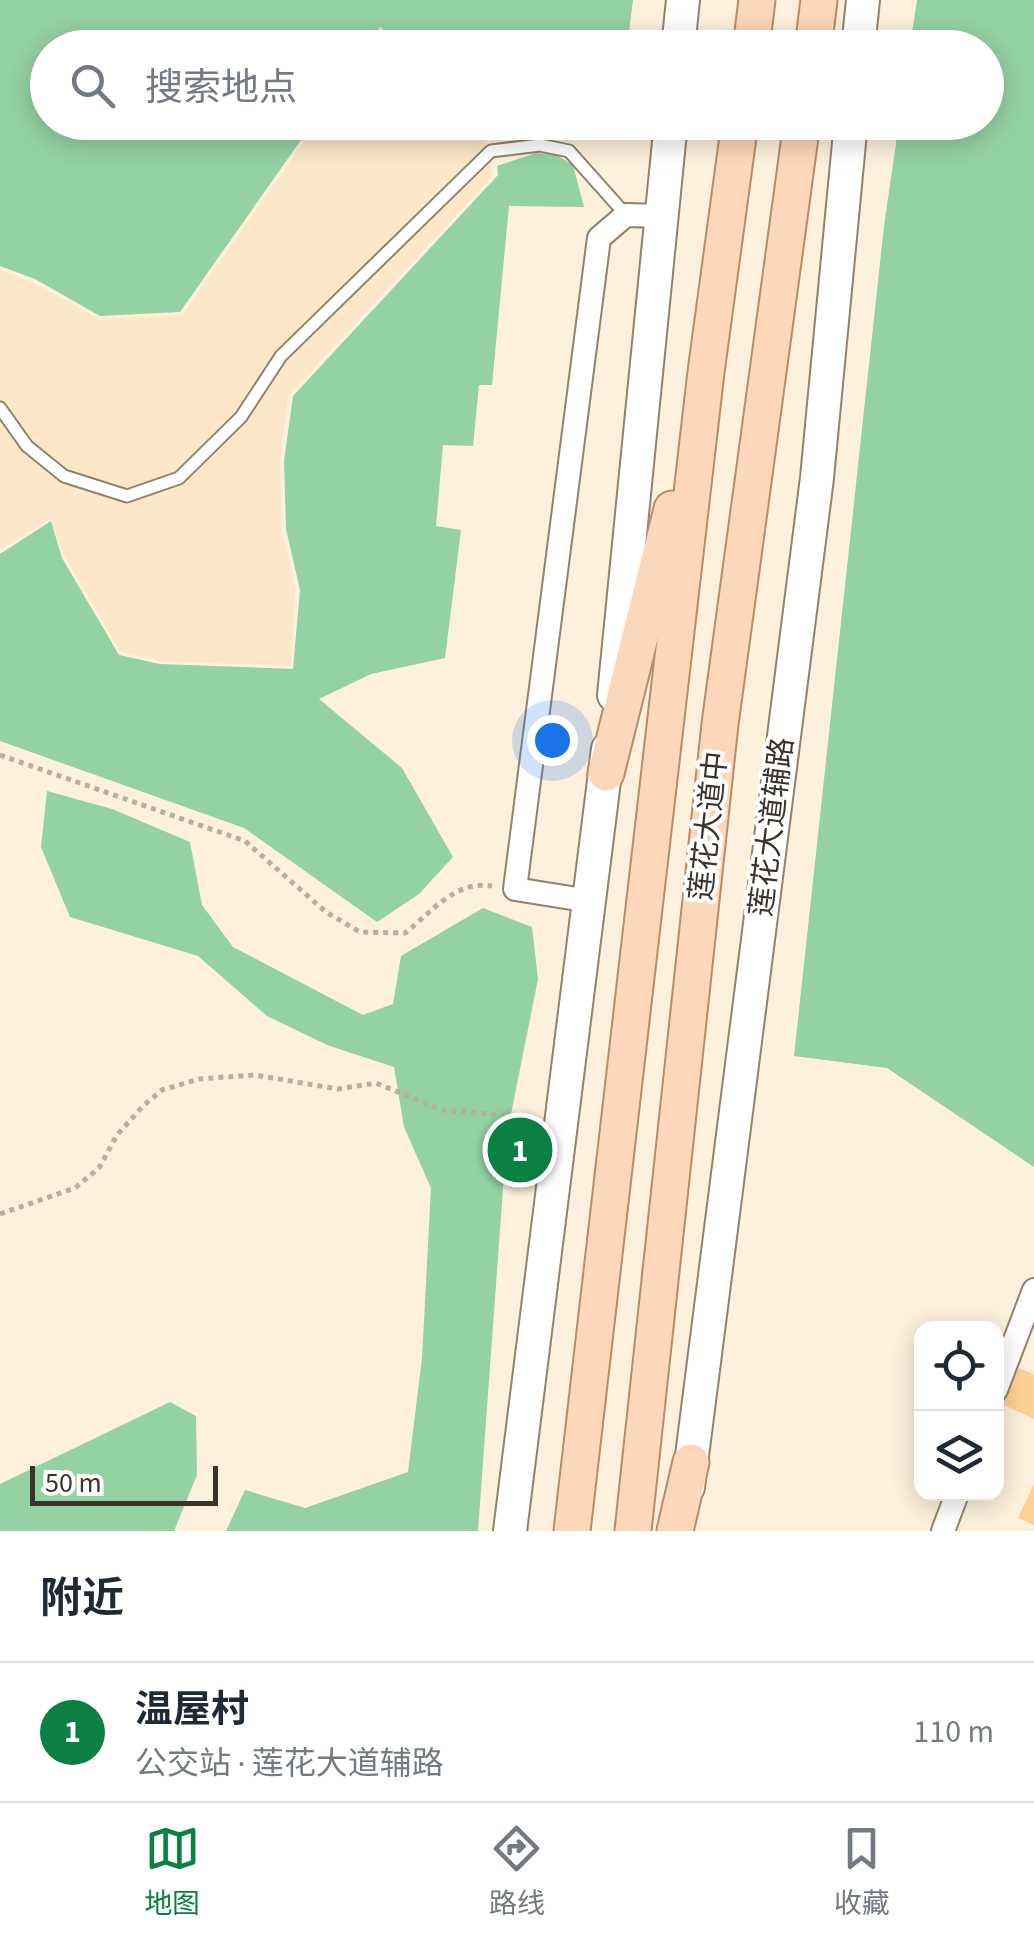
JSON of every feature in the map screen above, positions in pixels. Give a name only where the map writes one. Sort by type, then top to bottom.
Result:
[{"type":"main road","points":[[753,30],[757,0]]},
{"type":"main road","points":[[815,30],[819,0]]},
{"type":"main road","name":"莲花大道中","points":[[572,1531],[706,372],[738,140]]},
{"type":"main road","name":"莲花大道中","points":[[633,1531],[720,724],[800,140]]},
{"type":"main road","points":[[606,773],[706,372]]},
{"type":"main road","points":[[590,1394],[592,1470],[599,1483],[608,1485],[618,1479],[645,1400]]},
{"type":"main road","points":[[675,1531],[691,1462]]},
{"type":"main road","points":[[585,1531],[590,1518],[601,1512],[609,1514],[616,1531]]},
{"type":"street","points":[[680,30],[683,0]]},
{"type":"street","points":[[860,30],[862,0]]},
{"type":"street","points":[[510,1531],[606,773],[668,140]]},
{"type":"street","name":"莲花大道辅路","points":[[683,1531],[817,478],[849,140]]},
{"type":"street","points":[[590,901],[515,890],[599,238],[626,215],[661,216]]},
{"type":"street","points":[[1004,1369],[1034,1290]]},
{"type":"street","points":[[943,1531],[954,1501]]},
{"type":"lane","points":[[0,408],[27,446],[64,476],[126,496],[179,478],[241,418],[281,356],[491,151],[540,145],[568,151],[626,215]]},
{"type":"path","points":[[0,755],[245,841],[326,912],[360,932],[405,933],[450,894],[478,884],[515,890]]},
{"type":"path","points":[[0,1214],[75,1188],[99,1168],[117,1134],[143,1106],[162,1090],[199,1079],[255,1075],[338,1090],[376,1083],[442,1110],[563,1120]]},
{"type":"shaded area","points":[[305,140],[484,140],[493,176],[288,396],[280,462],[282,530],[295,590],[291,666],[160,661],[120,651],[64,555],[51,519],[0,550],[0,270],[35,283],[99,319],[182,315]]},
{"type":"green space","points":[[0,0],[633,0],[629,30],[30,30],[30,140],[301,140],[180,312],[100,316],[35,279],[0,266]]},
{"type":"green space","points":[[917,0],[1034,0],[1034,1167],[887,1068],[794,1056],[897,140],[1004,140],[1004,30],[913,30]]},
{"type":"green space","points":[[536,153],[555,154],[573,165],[584,207],[509,206],[492,385],[479,385],[473,446],[443,445],[436,526],[461,530],[445,658],[371,674],[319,699],[402,768],[453,857],[419,894],[377,922],[244,828],[0,741],[0,554],[51,521],[62,558],[119,655],[160,664],[293,669],[300,590],[286,529],[284,461],[293,396],[498,175],[497,166]]},
{"type":"green space","points":[[47,791],[112,809],[190,842],[202,905],[233,947],[363,1015],[393,1004],[401,956],[483,908],[532,927],[538,979],[507,1134],[478,1531],[226,1531],[245,1490],[305,1508],[408,1472],[422,1358],[431,1188],[404,1127],[394,1067],[327,1045],[267,1016],[198,956],[70,917],[41,847]]},
{"type":"green space","points":[[170,1402],[196,1416],[197,1475],[174,1531],[0,1531],[0,1484]]},
{"type":"building","points":[[1019,1368],[1034,1375],[1034,1419],[1004,1405]]},
{"type":"building","points":[[1034,1484],[1034,1525],[1018,1518]]},
{"type":"place","name":"温屋村","points":[[520,1150]]}]
